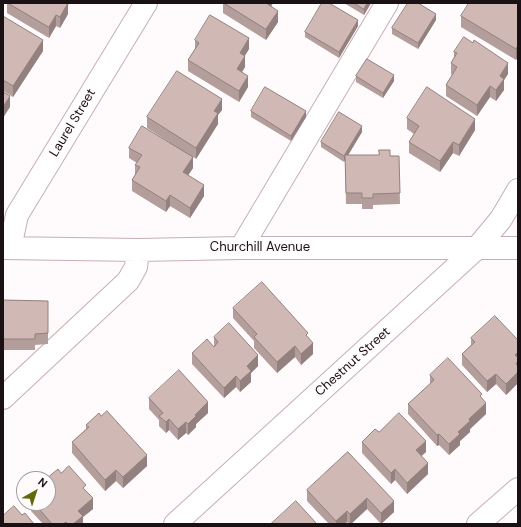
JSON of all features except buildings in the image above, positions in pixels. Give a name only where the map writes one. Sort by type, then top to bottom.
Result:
[{"type":"street","name":"Laurel Street","points":[[7,248],[17,215],[146,3]]},
{"type":"street","points":[[240,248],[387,3]]},
{"type":"street","name":"Chestnut Street","points":[[175,524],[476,249],[501,219],[518,190]]},
{"type":"street","name":"Churchill Avenue","points":[[7,248],[138,250],[240,248],[518,248]]},
{"type":"street","points":[[3,398],[128,281],[136,267],[138,250]]},
{"type":"street","points":[[478,524],[518,488]]}]
